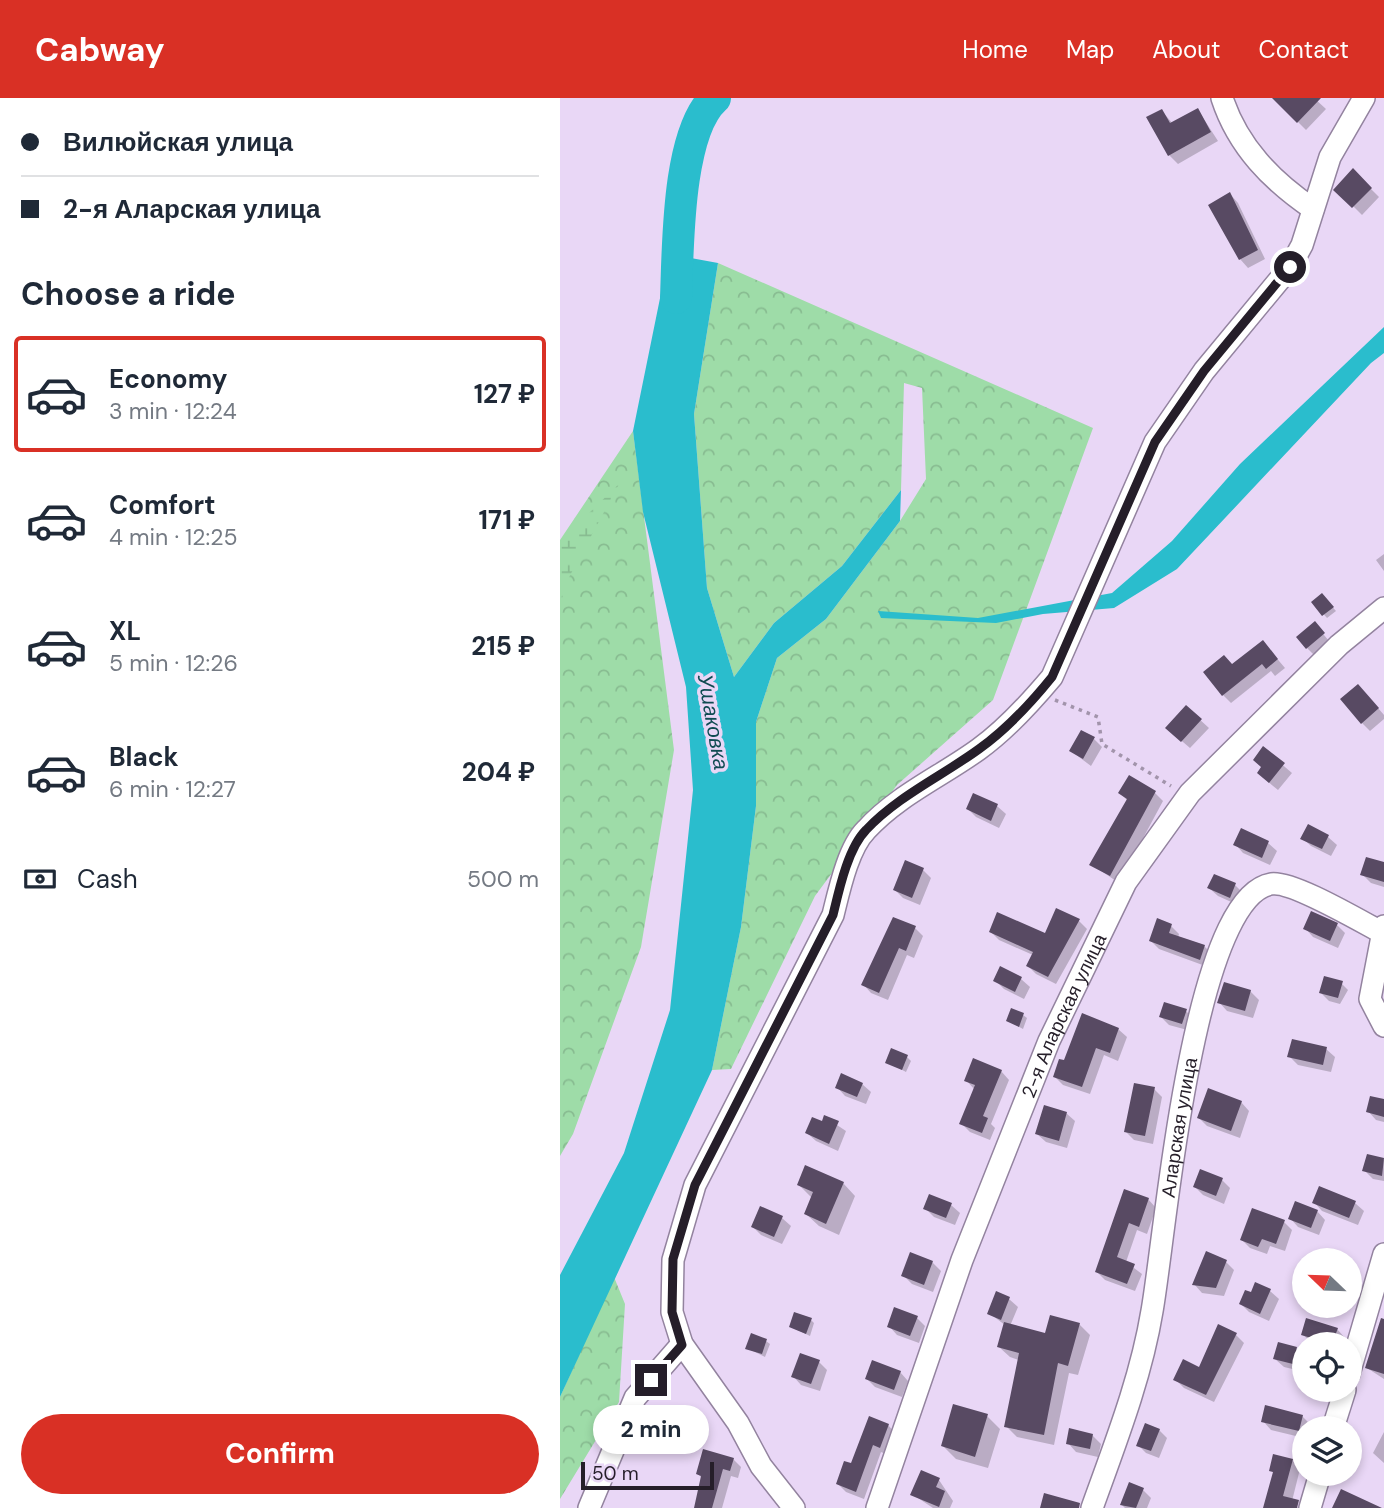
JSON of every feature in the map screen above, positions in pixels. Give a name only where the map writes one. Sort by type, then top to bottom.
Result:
[{"type":"street","points":[[1222,98],[1237,135],[1263,167],[1287,191],[1313,209]]},
{"type":"street","points":[[794,1508],[761,1466],[738,1423],[682,1345],[672,1312],[673,1259],[695,1185],[833,915],[841,880],[864,831],[920,785],[981,748],[1038,694],[1052,677],[1155,442],[1204,371],[1290,267],[1302,245],[1330,157],[1364,98]]},
{"type":"street","name":"2-я Аларская улица","points":[[877,1508],[962,1260],[1049,1041],[1126,882],[1187,797],[1339,645],[1384,608]]},
{"type":"street","name":"Аларская улица","points":[[1092,1508],[1124,1417],[1152,1313],[1186,1068],[1224,933],[1250,895],[1270,884],[1290,887],[1383,929]]},
{"type":"street","points":[[1383,929],[1370,999],[1384,1026]]},
{"type":"street","points":[[1361,1332],[1384,1254]]},
{"type":"street","points":[[589,1508],[635,1398],[682,1345]]},
{"type":"street","points":[[1310,1508],[1316,1486]]},
{"type":"path","points":[[1038,694],[1098,717],[1102,744],[1187,797]]},
{"type":"green space","points":[[718,263],[1093,428],[993,700],[897,785],[815,896],[731,1069],[712,1070],[741,927],[756,806],[756,722],[777,658],[826,619],[900,521],[926,479],[922,388],[904,383],[901,490],[842,566],[774,623],[734,677],[707,588],[694,414]]},
{"type":"green space","points":[[633,431],[674,750],[641,947],[573,1134],[560,1156],[560,540]]},
{"type":"green space","points":[[619,484],[567,581],[560,605],[560,541]]},
{"type":"green space","points":[[614,1277],[625,1304],[619,1402],[560,1499],[560,1397]]},
{"type":"water","points":[[669,254],[718,263],[694,414],[707,588],[734,677],[774,623],[842,566],[901,490],[900,521],[826,619],[777,658],[756,722],[756,806],[741,927],[712,1070],[560,1397],[560,1275],[624,1153],[670,1010],[693,790],[686,687],[643,512],[633,431]]},
{"type":"water","points":[[1384,327],[1384,353],[1371,363],[1177,569],[1114,608],[1043,614],[996,623],[881,618],[878,611],[978,618],[1112,593],[1172,541],[1240,464]]},
{"type":"building","points":[[1272,98],[1321,98],[1297,123]]},
{"type":"building","points":[[1198,108],[1211,132],[1168,156],[1146,117],[1162,109],[1170,123]]},
{"type":"building","points":[[1353,168],[1372,188],[1352,208],[1333,190]]},
{"type":"building","points":[[1230,192],[1258,250],[1239,260],[1208,205]]},
{"type":"building","points":[[1322,593],[1334,607],[1322,616],[1311,602]]},
{"type":"building","points":[[1315,621],[1325,633],[1306,649],[1296,637]]},
{"type":"building","points":[[1263,640],[1278,659],[1266,669],[1262,664],[1222,696],[1203,672],[1224,655],[1232,664]]},
{"type":"building","points":[[1358,684],[1379,708],[1361,724],[1340,699]]},
{"type":"building","points":[[1186,705],[1202,719],[1181,742],[1165,728]]},
{"type":"building","points":[[1081,730],[1095,737],[1083,759],[1069,751]]},
{"type":"building","points":[[1263,746],[1285,763],[1269,783],[1257,773],[1261,767],[1253,760]]},
{"type":"building","points":[[1129,775],[1156,791],[1110,876],[1089,865],[1127,799],[1118,793]]},
{"type":"building","points":[[973,793],[998,804],[991,821],[966,809]]},
{"type":"building","points":[[1308,824],[1329,835],[1322,849],[1300,839]]},
{"type":"building","points":[[1241,828],[1269,841],[1262,858],[1233,845]]},
{"type":"building","points":[[1366,857],[1384,862],[1384,882],[1360,875]]},
{"type":"building","points":[[905,860],[924,868],[912,898],[893,890]]},
{"type":"building","points":[[1214,874],[1236,883],[1230,898],[1207,888]]},
{"type":"building","points":[[1056,908],[1080,919],[1048,977],[1026,966],[1033,952],[989,932],[997,912],[1045,933]]},
{"type":"building","points":[[1311,911],[1338,923],[1330,941],[1303,929]]},
{"type":"building","points":[[893,917],[916,926],[906,951],[899,948],[879,993],[861,985]]},
{"type":"building","points":[[1157,918],[1172,924],[1169,933],[1205,945],[1200,960],[1149,941]]},
{"type":"building","points":[[1000,966],[1022,977],[1015,992],[993,981]]},
{"type":"building","points":[[1324,976],[1343,981],[1338,998],[1319,993]]},
{"type":"building","points":[[1224,982],[1251,990],[1245,1011],[1217,1003]]},
{"type":"building","points":[[1164,1002],[1187,1009],[1182,1024],[1159,1017]]},
{"type":"building","points":[[1011,1008],[1024,1013],[1019,1027],[1006,1021]]},
{"type":"building","points":[[1082,1013],[1119,1028],[1110,1053],[1096,1048],[1082,1087],[1053,1077],[1059,1059],[1064,1060]]},
{"type":"building","points":[[1292,1039],[1327,1047],[1323,1065],[1287,1057]]},
{"type":"building","points":[[891,1048],[908,1055],[902,1070],[885,1063]]},
{"type":"building","points":[[973,1058],[1002,1070],[983,1116],[988,1118],[982,1133],[959,1124],[975,1085],[964,1081]]},
{"type":"building","points":[[841,1073],[863,1083],[857,1097],[835,1088]]},
{"type":"building","points":[[1134,1083],[1155,1087],[1145,1136],[1124,1132]]},
{"type":"building","points":[[1208,1088],[1242,1101],[1231,1131],[1197,1118]]},
{"type":"building","points":[[1370,1096],[1384,1099],[1384,1117],[1366,1112]]},
{"type":"building","points":[[1044,1105],[1067,1112],[1059,1141],[1035,1134]]},
{"type":"building","points":[[824,1115],[839,1121],[829,1144],[805,1133],[812,1117],[822,1121]]},
{"type":"building","points":[[1367,1154],[1384,1158],[1382,1176],[1362,1171]]},
{"type":"building","points":[[805,1165],[844,1182],[826,1224],[804,1214],[813,1192],[797,1185]]},
{"type":"building","points":[[1200,1169],[1223,1178],[1216,1196],[1193,1187]]},
{"type":"building","points":[[1319,1186],[1356,1201],[1349,1218],[1312,1203]]},
{"type":"building","points":[[1124,1189],[1149,1198],[1139,1227],[1129,1223],[1117,1257],[1135,1264],[1127,1284],[1095,1272]]},
{"type":"building","points":[[929,1194],[952,1203],[946,1218],[923,1209]]},
{"type":"building","points":[[1295,1201],[1318,1210],[1311,1228],[1288,1219]]},
{"type":"building","points":[[760,1206],[783,1216],[774,1237],[751,1227]]},
{"type":"building","points":[[1252,1208],[1285,1220],[1276,1244],[1262,1239],[1258,1247],[1240,1240]]},
{"type":"building","points":[[1206,1251],[1227,1260],[1216,1288],[1192,1285]]},
{"type":"building","points":[[910,1252],[933,1261],[924,1285],[901,1276]]},
{"type":"building","points":[[1255,1282],[1271,1289],[1260,1314],[1239,1304],[1245,1290],[1251,1292]]},
{"type":"building","points":[[996,1291],[1010,1297],[1001,1320],[987,1314]]},
{"type":"building","points":[[894,1307],[918,1316],[910,1336],[887,1327]]},
{"type":"building","points":[[794,1312],[812,1318],[806,1334],[789,1327]]},
{"type":"building","points":[[1050,1315],[1080,1323],[1068,1366],[1058,1363],[1044,1435],[1004,1427],[1019,1353],[997,1347],[1004,1322],[1045,1333]]},
{"type":"building","points":[[1306,1318],[1338,1328],[1336,1332],[1302,1332]]},
{"type":"building","points":[[1381,1318],[1384,1319],[1384,1374],[1365,1368]]},
{"type":"building","points":[[1218,1324],[1237,1333],[1206,1395],[1173,1380],[1183,1359],[1199,1367]]},
{"type":"building","points":[[751,1333],[767,1339],[762,1354],[745,1349]]},
{"type":"building","points":[[1278,1342],[1292,1346],[1292,1364],[1273,1359]]},
{"type":"building","points":[[800,1353],[820,1360],[811,1384],[791,1377]]},
{"type":"building","points":[[872,1360],[901,1371],[894,1390],[865,1379]]},
{"type":"building","points":[[953,1404],[988,1414],[975,1457],[941,1446]]},
{"type":"building","points":[[1265,1405],[1303,1415],[1292,1416],[1292,1429],[1261,1422]]},
{"type":"building","points":[[869,1416],[889,1424],[880,1448],[873,1445],[856,1492],[836,1484],[844,1461],[851,1463]]},
{"type":"building","points":[[1145,1423],[1160,1429],[1151,1451],[1136,1446]]},
{"type":"building","points":[[1069,1428],[1093,1434],[1090,1449],[1066,1444]]},
{"type":"building","points":[[703,1449],[734,1458],[730,1471],[723,1469],[712,1508],[694,1508],[701,1476],[696,1474]]},
{"type":"building","points":[[1273,1454],[1292,1459],[1283,1496],[1299,1500],[1297,1508],[1263,1508],[1273,1472],[1269,1471]]},
{"type":"building","points":[[921,1470],[940,1478],[936,1487],[945,1491],[939,1507],[910,1495]]},
{"type":"building","points":[[1129,1482],[1144,1488],[1136,1508],[1120,1505]]},
{"type":"building","points":[[1341,1489],[1382,1508],[1332,1508]]},
{"type":"building","points":[[1044,1493],[1080,1503],[1079,1508],[1040,1508]]},
{"type":"waterway","name":"Ушаковка","points":[[676,298],[679,222],[686,163],[702,114],[715,98]]},
{"type":"route","points":[[651,1380],[682,1345],[672,1312],[673,1259],[695,1185],[833,915],[841,880],[864,831],[920,785],[981,748],[1032,702],[1052,677],[1155,442],[1204,371],[1290,267]]}]
